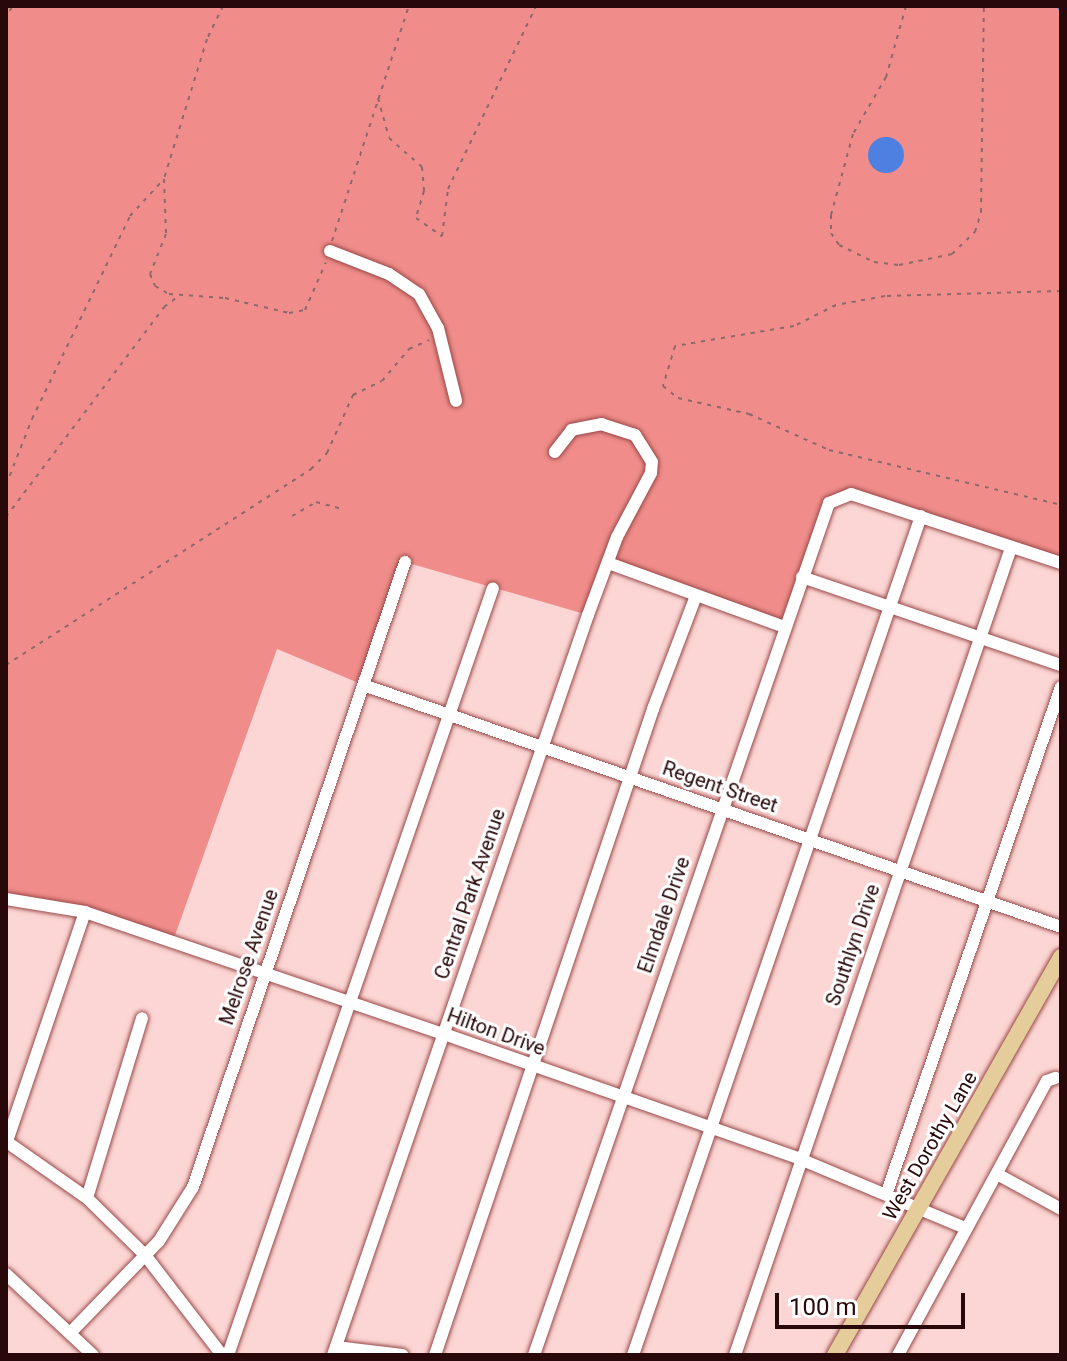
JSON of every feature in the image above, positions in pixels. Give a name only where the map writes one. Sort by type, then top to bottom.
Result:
[{"type":"main road","name":"West Dorothy Lane","points":[[835,1355],[1058,967]]},
{"type":"street","points":[[330,251],[411,287],[428,306],[441,337],[456,401]]},
{"type":"street","name":"Central Park Avenue","points":[[334,1351],[541,748],[617,537],[651,473],[645,445],[635,435],[592,424],[572,430],[555,452]]},
{"type":"street","name":"Elmdale Drive","points":[[534,1355],[827,507],[840,495],[921,516]]},
{"type":"street","points":[[633,1355],[921,516],[1061,563]]},
{"type":"street","name":"Southlyn Drive","points":[[735,1355],[1011,548]]},
{"type":"street","name":"Melrose Avenue","points":[[72,1331],[172,1224],[193,1187],[264,973],[366,686],[405,562]]},
{"type":"street","points":[[608,563],[785,627]]},
{"type":"street","points":[[802,577],[1061,665]]},
{"type":"street","points":[[225,1355],[451,717],[493,588]]},
{"type":"street","points":[[435,1355],[696,596]]},
{"type":"street","name":"Regent Street","points":[[366,686],[1061,927]]},
{"type":"street","points":[[887,1192],[1061,687]]},
{"type":"street","name":"Hilton Drive","points":[[6,899],[85,912],[444,1034],[800,1159],[919,1205],[965,1228]]},
{"type":"street","points":[[85,912],[6,1143],[87,1198],[145,1255],[225,1355]]},
{"type":"street","points":[[87,1198],[142,1018]]},
{"type":"street","points":[[898,1355],[1047,1081],[1055,1078]]},
{"type":"street","points":[[997,1174],[1061,1209]]},
{"type":"street","points":[[6,1274],[72,1331],[93,1355]]},
{"type":"street","points":[[334,1351],[403,1355]]},
{"type":"path","points":[[6,20],[12,6]]},
{"type":"path","points":[[223,6],[207,39],[164,179],[166,234],[150,274],[155,286],[181,295],[225,298],[272,313],[305,310],[330,251],[409,6]]},
{"type":"path","points":[[378,97],[389,138],[422,167],[424,191],[416,218],[442,236],[448,189],[536,6]]},
{"type":"path","points":[[906,6],[886,77],[853,134],[831,215],[831,233],[839,245],[874,262],[899,265],[952,254],[975,232],[981,212],[984,6]]},
{"type":"path","points":[[6,485],[32,419],[130,216],[164,179]]},
{"type":"path","points":[[1061,291],[885,296],[836,305],[794,326],[675,346],[663,386],[678,398],[749,414],[829,450],[1061,505]]},
{"type":"path","points":[[6,517],[164,307],[181,295]]},
{"type":"path","points":[[6,665],[311,469],[327,453],[353,395],[382,381],[409,349],[441,337]]},
{"type":"path","points":[[292,516],[316,502],[343,509]]},
{"type":"shaded area","points":[[6,6],[1061,6],[1061,563],[851,494],[835,498],[785,627],[609,563],[588,615],[405,562],[366,686],[277,649],[173,941],[85,912],[6,899]]},
{"type":"water","points":[[886,137],[899,142],[904,155],[899,168],[886,173],[873,168],[868,155],[873,142]]},
{"type":"waterway","points":[[1058,6],[1061,9]]}]
